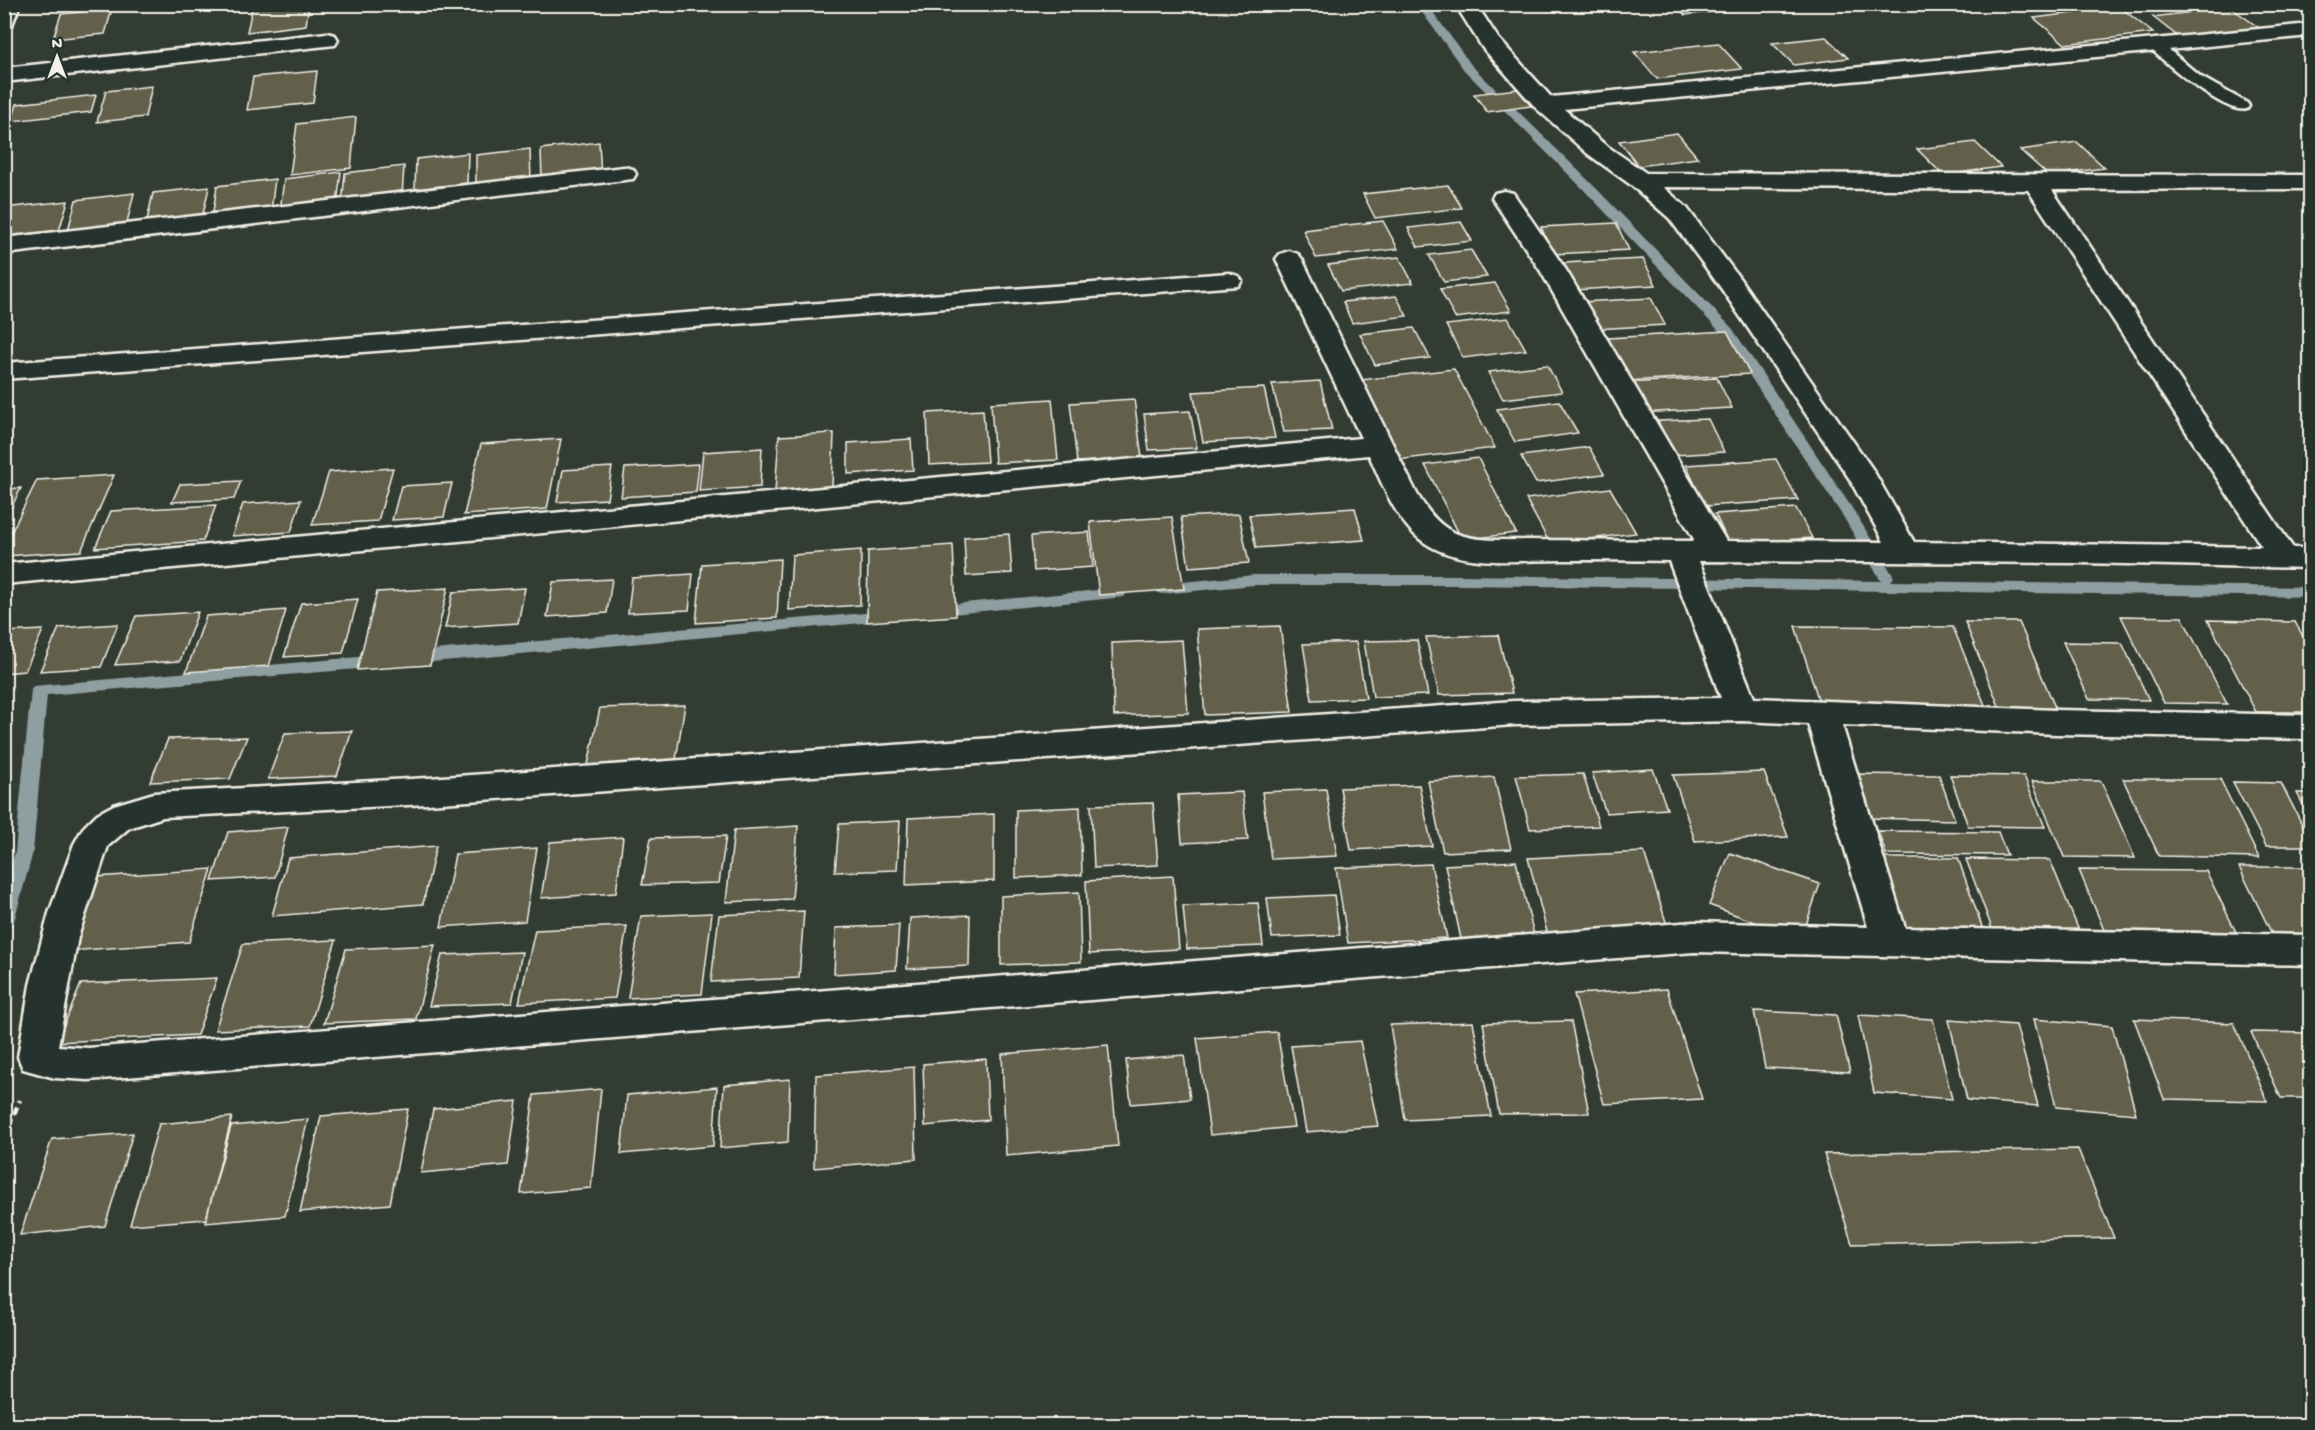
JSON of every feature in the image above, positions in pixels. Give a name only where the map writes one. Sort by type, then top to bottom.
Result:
[{"type":"street","points":[[4,20],[10,4]]},
{"type":"street","points":[[1465,4],[1469,13],[1492,43],[1545,104],[1596,149],[1640,180],[1678,213],[1731,284],[1863,477],[1905,553]]},
{"type":"street","points":[[1545,104],[2310,30]]},
{"type":"street","points":[[4,75],[327,40]]},
{"type":"street","points":[[4,246],[624,174]]},
{"type":"street","points":[[1640,180],[2035,183],[2310,182]]},
{"type":"street","points":[[2035,183],[2297,557]]},
{"type":"street","points":[[1504,198],[1553,270],[1717,552]]},
{"type":"street","points":[[1289,259],[1402,494],[1424,527],[1446,543],[1465,548],[1680,552],[2080,553],[2297,557]]},
{"type":"street","points":[[4,371],[1229,281]]},
{"type":"street","points":[[4,574],[1377,445]]},
{"type":"street","points":[[1680,552],[1742,709]]},
{"type":"street","points":[[2310,727],[2056,722],[1742,709],[1514,713],[428,790],[163,804],[141,808],[116,819],[95,838],[75,887],[44,1002],[37,1057],[56,1062],[88,1064],[1694,938],[2310,950]]},
{"type":"street","points":[[1821,712],[1891,942]]},
{"type":"lane","points":[[2156,46],[2184,72],[2220,96],[2242,106]]},
{"type":"building","points":[[253,4],[309,4],[306,25],[247,32]]},
{"type":"building","points":[[1675,4],[1780,4],[1685,15]]},
{"type":"building","points":[[2120,7],[2153,33],[2065,44],[2034,18]]},
{"type":"building","points":[[2230,7],[2265,32],[2185,42],[2153,17]]},
{"type":"building","points":[[112,9],[105,34],[53,39],[61,14]]},
{"type":"building","points":[[1826,37],[1848,58],[1794,65],[1772,43]]},
{"type":"building","points":[[1718,43],[1742,69],[1657,79],[1634,52]]},
{"type":"building","points":[[317,71],[313,103],[247,110],[253,77]]},
{"type":"building","points":[[152,86],[145,117],[97,122],[106,91]]},
{"type":"building","points":[[1518,89],[1531,106],[1487,112],[1474,94]]},
{"type":"building","points":[[96,95],[91,112],[12,121],[17,104]]},
{"type":"building","points":[[356,117],[351,168],[290,175],[297,124]]},
{"type":"building","points":[[1677,133],[1698,158],[1639,166],[1619,141]]},
{"type":"building","points":[[599,142],[601,175],[542,182],[541,149]]},
{"type":"building","points":[[1975,142],[2001,167],[1943,175],[1917,149]]},
{"type":"building","points":[[2077,142],[2105,168],[2048,175],[2020,150]]},
{"type":"building","points":[[530,149],[531,182],[476,188],[476,155]]},
{"type":"building","points":[[468,153],[467,183],[415,189],[416,159]]},
{"type":"building","points":[[404,166],[402,196],[342,204],[345,173]]},
{"type":"building","points":[[341,172],[337,204],[280,211],[284,179]]},
{"type":"building","points":[[275,179],[271,211],[212,218],[217,186]]},
{"type":"building","points":[[1448,185],[1462,208],[1375,218],[1363,194]]},
{"type":"building","points":[[209,187],[202,219],[146,225],[153,193]]},
{"type":"building","points":[[134,193],[126,227],[67,234],[76,200]]},
{"type":"building","points":[[68,201],[58,234],[4,240],[4,208]]},
{"type":"building","points":[[1383,221],[1398,249],[1316,258],[1303,230]]},
{"type":"building","points":[[1461,222],[1472,241],[1418,247],[1408,228]]},
{"type":"building","points":[[1616,223],[1629,250],[1553,254],[1541,227]]},
{"type":"building","points":[[1471,250],[1487,277],[1444,282],[1429,255]]},
{"type":"building","points":[[1399,257],[1413,283],[1341,291],[1328,265]]},
{"type":"building","points":[[1643,259],[1656,285],[1575,290],[1563,263]]},
{"type":"building","points":[[1495,283],[1511,311],[1455,318],[1440,289]]},
{"type":"building","points":[[1396,296],[1407,316],[1352,323],[1343,302]]},
{"type":"building","points":[[1651,298],[1665,325],[1594,329],[1582,302]]},
{"type":"building","points":[[1508,318],[1526,350],[1463,358],[1446,325]]},
{"type":"building","points":[[1414,328],[1430,358],[1375,365],[1360,334]]},
{"type":"building","points":[[1727,331],[1750,374],[1627,381],[1608,338]]},
{"type":"building","points":[[1547,365],[1562,392],[1503,399],[1488,372]]},
{"type":"building","points":[[1454,369],[1495,448],[1397,460],[1360,380]]},
{"type":"building","points":[[1717,378],[1732,408],[1639,413],[1625,383]]},
{"type":"building","points":[[1320,381],[1332,430],[1284,432],[1272,384]]},
{"type":"building","points":[[1264,388],[1275,438],[1203,442],[1193,392]]},
{"type":"building","points":[[1052,399],[1058,460],[995,463],[991,403]]},
{"type":"building","points":[[1134,399],[1142,458],[1077,462],[1070,403]]},
{"type":"building","points":[[1559,401],[1578,433],[1515,442],[1497,409]]},
{"type":"building","points":[[983,410],[987,462],[929,465],[927,413]]},
{"type":"building","points":[[1190,411],[1197,448],[1149,450],[1144,414]]},
{"type":"building","points":[[1708,419],[1724,452],[1673,455],[1658,421]]},
{"type":"building","points":[[834,433],[832,488],[775,492],[779,436]]},
{"type":"building","points":[[561,439],[547,509],[464,515],[481,444]]},
{"type":"building","points":[[911,439],[913,470],[848,474],[848,443]]},
{"type":"building","points":[[1589,447],[1604,474],[1536,483],[1521,456]]},
{"type":"building","points":[[762,448],[760,487],[699,491],[703,452]]},
{"type":"building","points":[[1478,458],[1516,533],[1462,540],[1425,465]]},
{"type":"building","points":[[1776,459],[1798,500],[1705,506],[1686,465]]},
{"type":"building","points":[[699,464],[696,492],[621,497],[625,468]]},
{"type":"building","points":[[612,467],[607,499],[557,502],[563,470]]},
{"type":"building","points":[[393,468],[378,521],[312,525],[329,472]]},
{"type":"building","points":[[114,475],[81,551],[4,556],[4,547],[37,480]]},
{"type":"building","points":[[241,481],[234,499],[172,502],[180,484]]},
{"type":"building","points":[[452,483],[444,517],[392,520],[401,486]]},
{"type":"building","points":[[21,488],[4,522],[4,489]]},
{"type":"building","points":[[1610,488],[1636,533],[1550,544],[1526,499]]},
{"type":"building","points":[[301,500],[291,532],[232,536],[243,504]]},
{"type":"building","points":[[216,505],[203,541],[95,548],[111,511]]},
{"type":"building","points":[[1355,508],[1364,540],[1256,548],[1249,515]]},
{"type":"building","points":[[1796,508],[1812,538],[1729,544],[1715,514]]},
{"type":"building","points":[[1239,514],[1249,563],[1189,567],[1181,517]]},
{"type":"building","points":[[1172,517],[1184,589],[1099,595],[1090,522]]},
{"type":"building","points":[[1089,532],[1093,567],[1034,571],[1031,536]]},
{"type":"building","points":[[1009,534],[1012,573],[966,576],[964,537]]},
{"type":"building","points":[[953,545],[956,616],[867,622],[868,551]]},
{"type":"building","points":[[861,550],[860,605],[789,610],[792,555]]},
{"type":"building","points":[[780,559],[777,618],[696,623],[702,564]]},
{"type":"building","points":[[693,574],[689,610],[628,613],[632,578]]},
{"type":"building","points":[[612,579],[607,613],[547,617],[553,582]]},
{"type":"building","points":[[448,588],[430,665],[357,670],[377,592]]},
{"type":"building","points":[[525,588],[518,623],[445,628],[453,592]]},
{"type":"building","points":[[358,599],[343,653],[284,657],[301,603]]},
{"type":"building","points":[[286,610],[269,666],[186,672],[206,616]]},
{"type":"building","points":[[198,612],[180,661],[115,665],[136,616]]},
{"type":"building","points":[[2121,616],[2182,617],[2227,704],[2164,703]]},
{"type":"building","points":[[2208,620],[2295,622],[2310,649],[2310,712],[2256,712]]},
{"type":"building","points":[[1965,622],[2019,622],[2057,712],[2001,711]]},
{"type":"building","points":[[118,624],[101,667],[40,671],[59,628]]},
{"type":"building","points":[[1280,626],[1292,712],[1205,715],[1197,629]]},
{"type":"building","points":[[1795,626],[1953,627],[1987,710],[1821,708]]},
{"type":"building","points":[[43,630],[25,671],[4,673],[4,632]]},
{"type":"building","points":[[1498,635],[1512,693],[1439,695],[1426,637]]},
{"type":"building","points":[[1182,640],[1188,713],[1114,716],[1112,643]]},
{"type":"building","points":[[1417,640],[1428,695],[1373,697],[1364,641]]},
{"type":"building","points":[[1356,642],[1366,698],[1312,700],[1303,644]]},
{"type":"building","points":[[2063,642],[2122,643],[2149,700],[2089,699]]},
{"type":"building","points":[[685,705],[675,765],[587,769],[600,708]]},
{"type":"building","points":[[352,731],[337,776],[268,779],[285,733]]},
{"type":"building","points":[[247,737],[230,779],[150,782],[168,739]]},
{"type":"building","points":[[1653,769],[1667,809],[1606,813],[1592,773]]},
{"type":"building","points":[[1764,772],[1788,837],[1695,841],[1673,775]]},
{"type":"building","points":[[1583,774],[1599,826],[1530,829],[1516,776]]},
{"type":"building","points":[[1850,774],[1939,775],[1955,820],[1864,818]]},
{"type":"building","points":[[1950,775],[2024,776],[2045,827],[1968,826]]},
{"type":"building","points":[[1494,777],[1511,849],[1443,852],[1428,781]]},
{"type":"building","points":[[2123,779],[2220,779],[2259,858],[2159,856]]},
{"type":"building","points":[[2032,781],[2101,781],[2135,858],[2064,857]]},
{"type":"building","points":[[2233,782],[2281,783],[2310,840],[2310,846],[2266,846]]},
{"type":"building","points":[[1419,785],[1432,846],[1351,850],[1340,788]]},
{"type":"building","points":[[1326,789],[1337,856],[1271,859],[1262,792]]},
{"type":"building","points":[[1242,792],[1248,840],[1182,843],[1178,795]]},
{"type":"building","points":[[2297,793],[2310,793],[2310,818]]},
{"type":"building","points":[[1153,803],[1158,865],[1094,868],[1091,805]]},
{"type":"building","points":[[1080,807],[1082,875],[1016,878],[1016,810]]},
{"type":"building","points":[[994,814],[994,881],[906,885],[908,818]]},
{"type":"building","points":[[900,821],[897,870],[835,872],[839,824]]},
{"type":"building","points":[[798,826],[792,899],[726,902],[734,830]]},
{"type":"building","points":[[288,827],[275,877],[212,881],[228,832]]},
{"type":"building","points":[[1878,831],[1998,832],[2007,855],[1886,854]]},
{"type":"building","points":[[726,836],[719,883],[642,885],[651,838]]},
{"type":"building","points":[[623,837],[616,893],[541,898],[550,842]]},
{"type":"building","points":[[436,846],[423,904],[272,916],[288,858]]},
{"type":"building","points":[[537,848],[525,921],[441,927],[455,854]]},
{"type":"building","points":[[1644,852],[1667,925],[1547,932],[1528,858]]},
{"type":"building","points":[[1730,853],[1820,884],[1801,939],[1709,905]]},
{"type":"building","points":[[1875,858],[1958,858],[1987,941],[1902,940]]},
{"type":"building","points":[[1966,859],[2050,860],[2084,943],[1997,942]]},
{"type":"building","points":[[1516,861],[1534,935],[1461,939],[1445,865]]},
{"type":"building","points":[[1431,864],[1447,938],[1348,943],[1336,868]]},
{"type":"building","points":[[2239,867],[2310,867],[2310,943],[2276,942]]},
{"type":"building","points":[[212,869],[189,942],[70,951],[96,877]]},
{"type":"building","points":[[2079,870],[2206,871],[2236,932],[2104,930]]},
{"type":"building","points":[[1173,876],[1179,949],[1089,954],[1086,881]]},
{"type":"building","points":[[1079,892],[1081,962],[1001,965],[1001,896]]},
{"type":"building","points":[[1334,895],[1340,935],[1272,938],[1267,898]]},
{"type":"building","points":[[1258,903],[1263,946],[1187,949],[1183,906]]},
{"type":"building","points":[[804,911],[799,978],[711,982],[719,915]]},
{"type":"building","points":[[712,913],[702,994],[628,998],[641,916]]},
{"type":"building","points":[[970,915],[969,966],[907,969],[910,918]]},
{"type":"building","points":[[899,925],[896,970],[834,974],[836,928]]},
{"type":"building","points":[[627,926],[615,998],[519,1003],[535,930]]},
{"type":"building","points":[[336,940],[310,1026],[215,1030],[243,944]]},
{"type":"building","points":[[435,945],[416,1019],[324,1023],[346,949]]},
{"type":"building","points":[[522,952],[512,1003],[429,1006],[442,955]]},
{"type":"building","points":[[217,978],[197,1035],[57,1042],[81,984]]},
{"type":"building","points":[[1667,989],[1702,1099],[1604,1104],[1574,994]]},
{"type":"building","points":[[1754,1011],[1836,1015],[1850,1072],[1765,1068]]},
{"type":"building","points":[[1858,1015],[1933,1019],[1952,1099],[1874,1093]]},
{"type":"building","points":[[2034,1019],[2112,1026],[2136,1114],[2056,1107]]},
{"type":"building","points":[[2134,1019],[2234,1023],[2267,1101],[2164,1099]]},
{"type":"building","points":[[1949,1020],[2016,1025],[2038,1106],[1967,1100]]},
{"type":"building","points":[[1571,1021],[1589,1113],[1499,1114],[1483,1023]]},
{"type":"building","points":[[1473,1022],[1491,1116],[1405,1120],[1390,1025]]},
{"type":"building","points":[[1277,1032],[1294,1127],[1210,1135],[1197,1038]]},
{"type":"building","points":[[2251,1032],[2308,1033],[2310,1038],[2310,1098],[2281,1098]]},
{"type":"building","points":[[1360,1041],[1378,1126],[1306,1132],[1291,1046]]},
{"type":"building","points":[[1108,1045],[1118,1146],[1006,1156],[1002,1054]]},
{"type":"building","points":[[1184,1055],[1190,1099],[1131,1104],[1126,1060]]},
{"type":"building","points":[[986,1059],[988,1120],[925,1126],[923,1064]]},
{"type":"building","points":[[914,1067],[916,1159],[814,1168],[816,1075]]},
{"type":"building","points":[[790,1079],[788,1142],[720,1148],[724,1085]]},
{"type":"building","points":[[717,1087],[713,1146],[621,1154],[627,1095]]},
{"type":"building","points":[[601,1089],[591,1188],[521,1194],[534,1095]]},
{"type":"building","points":[[517,1101],[508,1165],[421,1173],[433,1109]]},
{"type":"building","points":[[408,1109],[390,1204],[300,1212],[321,1116]]},
{"type":"building","points":[[232,1117],[206,1219],[130,1225],[159,1124]]},
{"type":"building","points":[[308,1119],[285,1216],[205,1223],[231,1126]]},
{"type":"building","points":[[133,1133],[105,1226],[20,1235],[52,1139]]},
{"type":"building","points":[[2078,1149],[2114,1238],[1852,1244],[1824,1154]]},
{"type":"waterway","points":[[1421,4],[1468,68],[1586,185],[1727,331],[1851,517],[1886,577]]},
{"type":"waterway","points":[[1163,589],[1254,580],[1462,580],[2310,592]]},
{"type":"waterway","points":[[933,611],[1119,593]]},
{"type":"waterway","points":[[410,658],[889,616]]},
{"type":"waterway","points":[[4,925],[24,852],[39,690],[381,661]]}]
